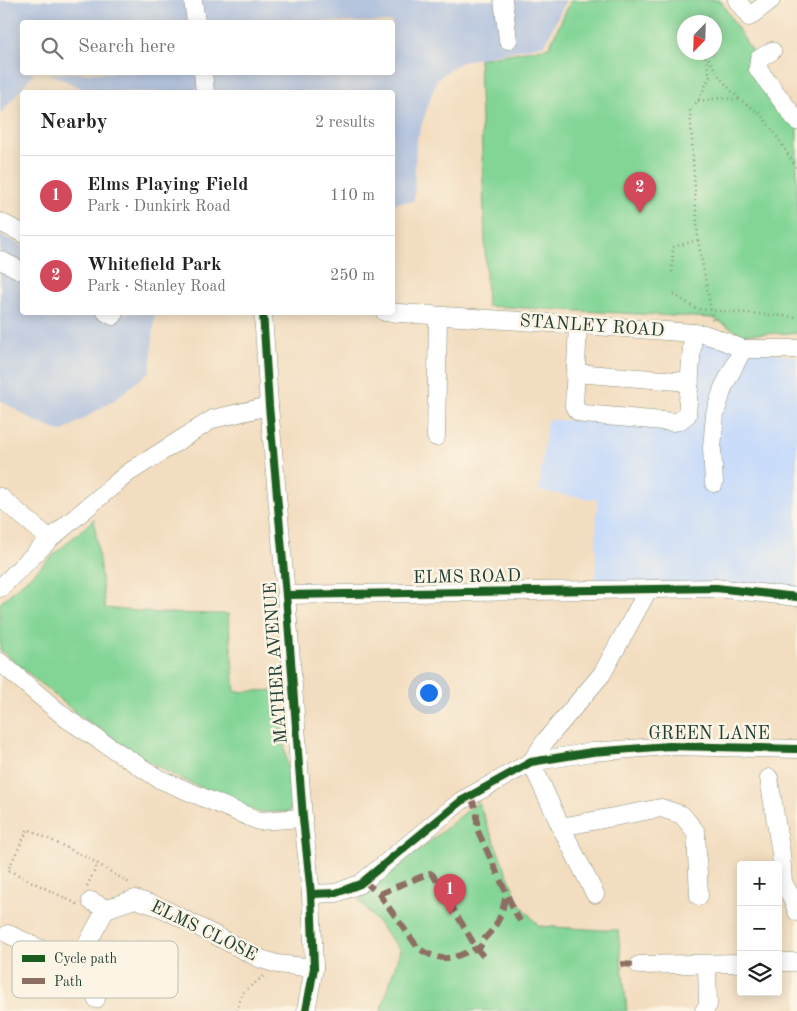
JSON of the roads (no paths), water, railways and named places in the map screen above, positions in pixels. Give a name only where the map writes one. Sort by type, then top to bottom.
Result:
[{"type":"street","points":[[193,0],[196,20]]},
{"type":"street","points":[[503,0],[508,40]]},
{"type":"street","points":[[744,9],[771,0]]},
{"type":"street","points":[[772,51],[759,59],[758,69],[797,121]]},
{"type":"street","points":[[203,75],[205,90]]},
{"type":"street","points":[[0,222],[20,232]]},
{"type":"street","points":[[0,260],[20,270]]},
{"type":"street","name":"STANLEY ROAD","points":[[395,313],[693,333],[704,334],[743,349],[797,349]]},
{"type":"street","name":"MATHER AVENUE","points":[[263,315],[303,818],[311,894],[314,968],[306,1011]]},
{"type":"street","points":[[436,437],[438,316]]},
{"type":"street","points":[[578,325],[575,410],[578,412],[674,422],[687,415],[693,333]]},
{"type":"street","points":[[714,483],[712,448],[715,414],[723,388],[743,349]]},
{"type":"street","points":[[576,373],[690,382]]},
{"type":"street","points":[[0,588],[50,539],[128,473],[213,419],[269,406]]},
{"type":"street","points":[[0,496],[50,539]]},
{"type":"street","name":"ELMS ROAD","points":[[286,595],[716,588],[797,597]]},
{"type":"street","points":[[311,894],[336,893],[360,884],[461,801],[531,762],[546,740],[602,674],[648,590]]},
{"type":"street","points":[[0,662],[67,719],[159,778],[259,821],[303,818]]},
{"type":"street","name":"GREEN LANE","points":[[531,762],[592,752],[669,746],[797,749]]},
{"type":"street","points":[[531,762],[595,894]]},
{"type":"street","points":[[769,778],[784,882],[797,912]]},
{"type":"street","points":[[561,827],[661,808],[682,815],[696,832],[698,896]]},
{"type":"street","name":"ELMS CLOSE","points":[[86,941],[90,900],[135,899],[162,908],[261,959],[277,964],[314,968]]},
{"type":"street","points":[[8,934],[23,941]]},
{"type":"street","points":[[782,962],[797,962]]},
{"type":"street","points":[[640,965],[737,963]]},
{"type":"street","points":[[704,1011],[708,1006],[707,964]]},
{"type":"place","name":"Whitefield Park","points":[[640,213]]},
{"type":"place","name":"Elms Playing Field","points":[[450,915]]}]
